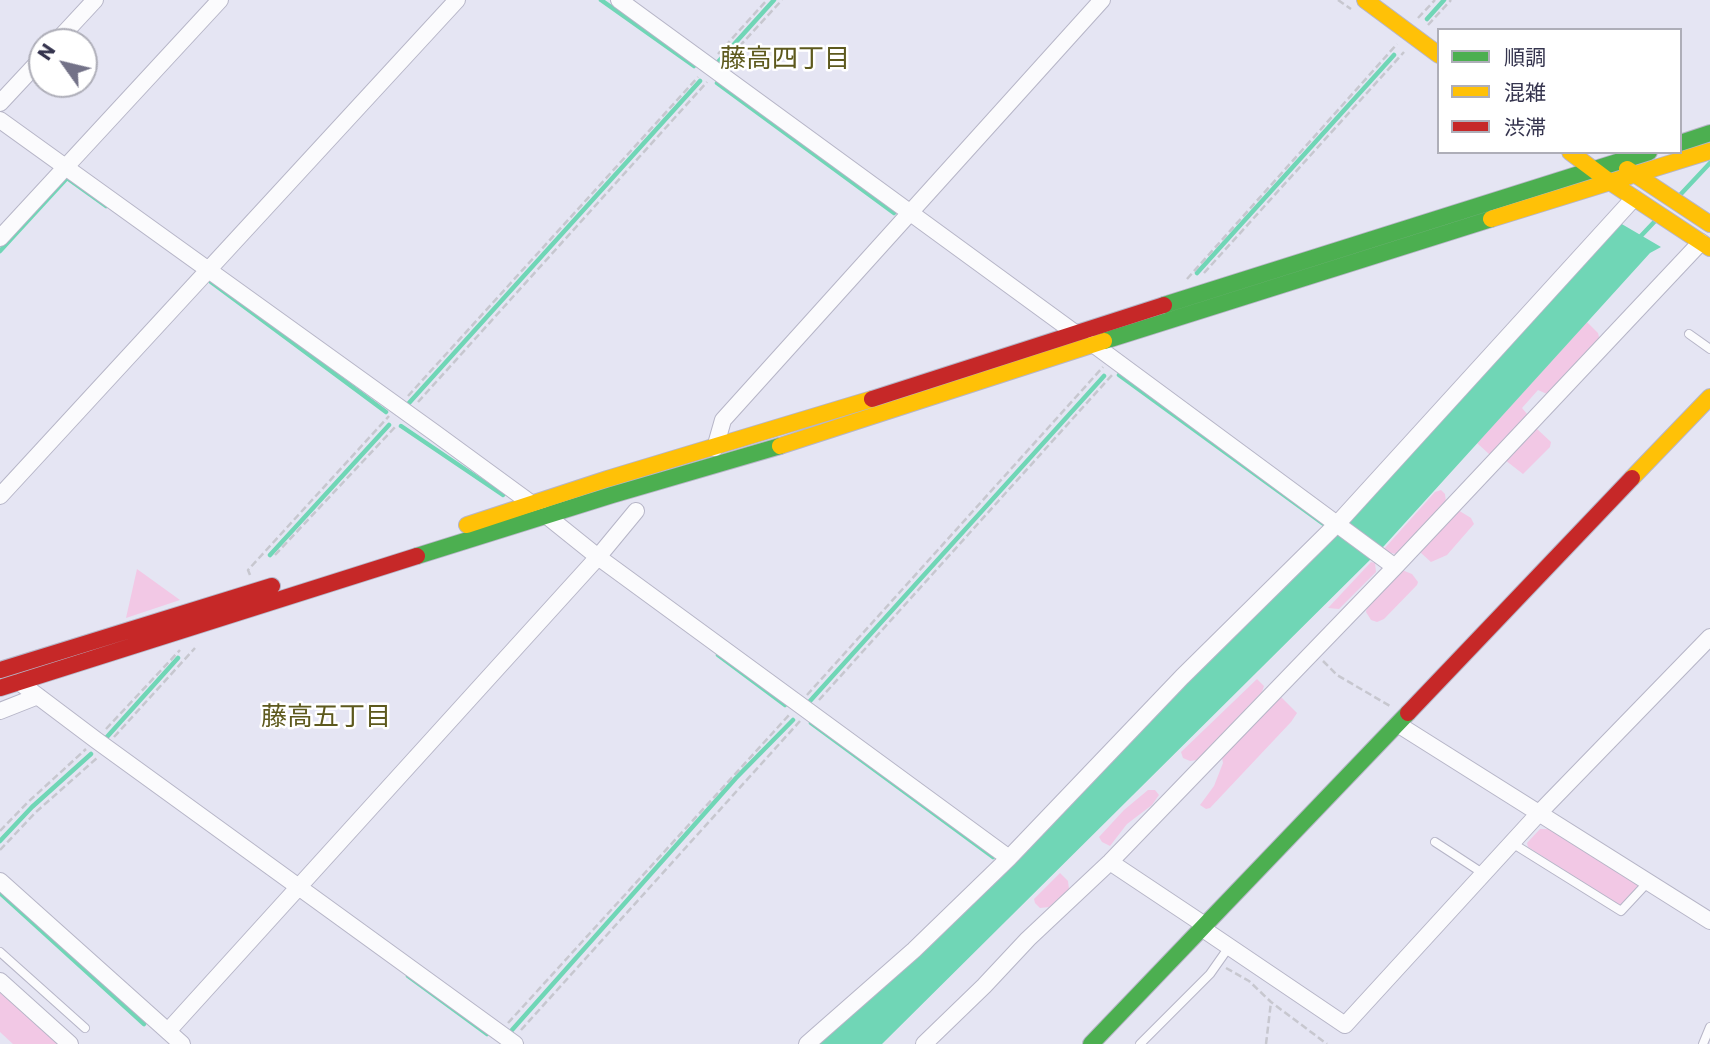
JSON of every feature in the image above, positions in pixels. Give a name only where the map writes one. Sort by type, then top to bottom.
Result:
[{"type":"street","points":[[69,28],[96,0]]},
{"type":"street","points":[[0,238],[220,0]]},
{"type":"street","points":[[0,496],[457,0]]},
{"type":"street","points":[[619,0],[1074,332]]},
{"type":"street","points":[[715,448],[723,420],[1102,0]]},
{"type":"street","points":[[1365,0],[1437,54]]},
{"type":"street","points":[[0,103],[28,73]]},
{"type":"street","points":[[0,120],[532,504],[598,557],[1009,858]]},
{"type":"street","points":[[1682,141],[1710,133]]},
{"type":"street","points":[[0,688],[612,495],[804,439],[1093,344],[1610,182],[1640,178],[1710,151]]},
{"type":"street","points":[[924,1044],[1028,939],[1111,862],[1705,245],[1573,154]]},
{"type":"street","points":[[0,670],[607,479],[799,424],[1074,332],[1642,154]]},
{"type":"street","points":[[1616,162],[1710,224]]},
{"type":"street","points":[[807,1044],[914,950],[1009,858],[1182,677],[1338,523],[1634,198]]},
{"type":"street","points":[[1093,344],[1395,567]]},
{"type":"street","points":[[1091,1044],[1710,397]]},
{"type":"street","points":[[168,1031],[598,557],[636,511]]},
{"type":"street","points":[[1111,862],[1345,1026],[1541,812],[1710,637]]},
{"type":"street","points":[[19,682],[515,1044]]},
{"type":"street","points":[[0,711],[38,696]]},
{"type":"street","points":[[1403,720],[1710,921]]},
{"type":"street","points":[[0,881],[182,1044]]},
{"type":"street","points":[[0,981],[70,1044]]},
{"type":"lane","points":[[1689,334],[1710,349]]},
{"type":"lane","points":[[1436,842],[1484,874]]},
{"type":"lane","points":[[1512,843],[1621,911],[1648,881]]},
{"type":"lane","points":[[1140,1044],[1210,974],[1229,947]]},
{"type":"lane","points":[[0,951],[85,1028]]},
{"type":"lane","points":[[1703,1044],[1710,1027]]},
{"type":"path","points":[[254,592],[248,570],[403,410],[712,68],[767,0]]},
{"type":"path","points":[[275,555],[712,68],[782,0]]},
{"type":"path","points":[[1419,18],[1435,0]]},
{"type":"path","points":[[1428,25],[1451,0]]},
{"type":"path","points":[[1191,281],[1184,282],[1397,43]]},
{"type":"path","points":[[1199,280],[1406,50]]},
{"type":"path","points":[[0,831],[27,803],[103,745],[186,643]]},
{"type":"path","points":[[0,849],[195,648]]},
{"type":"path","points":[[1313,652],[1337,675],[1403,720]]},
{"type":"path","points":[[1218,963],[1249,981],[1271,1002],[1326,1044]]},
{"type":"path","points":[[1266,1044],[1271,1002]]},
{"type":"shaded area","points":[[1620,223],[1661,247],[1650,253],[1384,546],[882,1044],[817,1044],[1006,867],[1345,524]]},
{"type":"shaded area","points":[[1587,322],[1598,333],[1600,341],[1547,394],[1538,390],[1522,408],[1528,415],[1492,455],[1489,454],[1477,443]]},
{"type":"shaded area","points":[[1536,428],[1551,442],[1550,447],[1523,474],[1505,460]]},
{"type":"shaded area","points":[[1441,490],[1445,494],[1446,502],[1401,555],[1386,552],[1384,549],[1435,492]]},
{"type":"shaded area","points":[[1458,510],[1471,518],[1474,524],[1447,555],[1431,562],[1420,550]]},
{"type":"shaded area","points":[[1371,562],[1375,563],[1376,572],[1339,609],[1328,608]]},
{"type":"shaded area","points":[[137,569],[180,600],[126,618]]},
{"type":"shaded area","points":[[1402,570],[1412,574],[1418,582],[1417,585],[1384,619],[1377,622],[1371,620],[1366,612],[1368,602]]},
{"type":"shaded area","points":[[1257,679],[1264,686],[1262,692],[1197,760],[1183,758],[1181,752]]},
{"type":"shaded area","points":[[1279,695],[1297,713],[1291,722],[1210,808],[1206,809],[1200,805],[1214,786],[1223,763],[1221,753]]},
{"type":"shaded area","points":[[1148,790],[1155,790],[1159,795],[1152,805],[1127,824],[1110,846],[1102,842],[1099,837],[1124,810]]},
{"type":"shaded area","points":[[1540,829],[1552,829],[1637,883],[1637,887],[1618,905],[1528,847],[1527,843]]},
{"type":"shaded area","points":[[1060,873],[1068,881],[1069,889],[1049,907],[1040,908],[1034,899]]},
{"type":"shaded area","points":[[0,991],[59,1044],[13,1044],[0,1032]]},
{"type":"waterway","points":[[601,0],[694,66]]},
{"type":"waterway","points":[[718,62],[774,0]]},
{"type":"waterway","points":[[1427,19],[1444,0]]},
{"type":"waterway","points":[[1197,273],[1394,55]]},
{"type":"waterway","points":[[409,403],[700,81]]},
{"type":"waterway","points":[[717,83],[894,213]]},
{"type":"waterway","points":[[1680,195],[1710,163]]},
{"type":"waterway","points":[[0,251],[67,178],[106,206]]},
{"type":"waterway","points":[[1639,238],[1657,219]]},
{"type":"waterway","points":[[211,282],[386,412]]},
{"type":"waterway","points":[[1119,375],[1325,525]]},
{"type":"waterway","points":[[810,701],[1104,376]]},
{"type":"waterway","points":[[270,555],[389,425]]},
{"type":"waterway","points":[[401,426],[503,495]]},
{"type":"waterway","points":[[718,655],[785,705]]},
{"type":"waterway","points":[[106,738],[178,658]]},
{"type":"waterway","points":[[512,1030],[736,778],[793,720]]},
{"type":"waterway","points":[[811,723],[993,857]]},
{"type":"waterway","points":[[0,841],[32,807],[91,754]]},
{"type":"waterway","points":[[0,893],[144,1024]]},
{"type":"waterway","points":[[408,976],[487,1034]]},
{"type":"traffic: fast","points":[[1682,142],[1710,133]]},
{"type":"traffic: fast","points":[[1164,305],[1643,154]]},
{"type":"traffic: fast","points":[[1104,341],[1491,219]]},
{"type":"traffic: fast","points":[[417,556],[780,446]]},
{"type":"traffic: fast","points":[[1091,1044],[1408,713]]},
{"type":"traffic: slow","points":[[1365,0],[1437,54]]},
{"type":"traffic: slow","points":[[1491,219],[1710,151]]},
{"type":"traffic: slow","points":[[1573,154],[1710,248]]},
{"type":"traffic: slow","points":[[1627,169],[1710,224]]},
{"type":"traffic: slow","points":[[780,446],[1104,341]]},
{"type":"traffic: slow","points":[[1632,478],[1710,397]]},
{"type":"traffic: slow","points":[[467,525],[607,479],[872,399]]},
{"type":"traffic: jam","points":[[872,399],[1164,305]]},
{"type":"traffic: jam","points":[[1408,713],[1632,478]]},
{"type":"traffic: jam","points":[[0,688],[417,556]]},
{"type":"traffic: jam","points":[[0,670],[272,586]]},
{"type":"district","name":"藤高四丁目","points":[[785,60]]},
{"type":"district","name":"藤高五丁目","points":[[326,718]]}]
